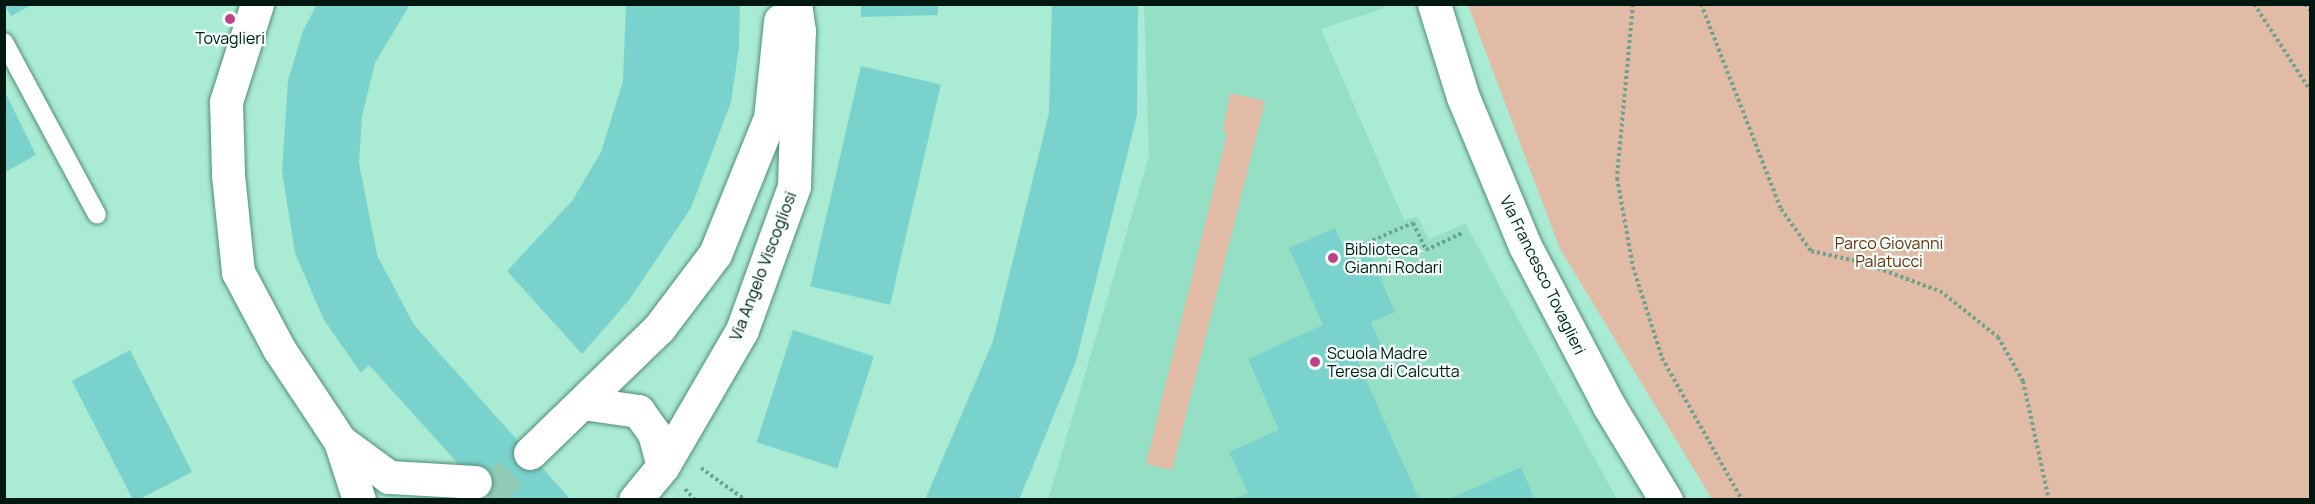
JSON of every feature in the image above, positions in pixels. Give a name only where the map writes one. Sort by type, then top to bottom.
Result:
[{"type":"street","points":[[257,4],[226,102],[228,175],[238,272],[279,349],[340,441],[359,500]]},
{"type":"street","points":[[530,453],[659,328],[715,254],[770,118],[782,4]]},
{"type":"street","name":"Via Angelo Viscogliosi","points":[[635,500],[668,457],[742,330],[794,186],[799,31],[795,4]]},
{"type":"street","name":"Via Francesco Tovaglieri","points":[[1434,4],[1463,97],[1525,246],[1609,406],[1666,500]]},
{"type":"street","points":[[582,403],[638,411],[668,457]]},
{"type":"street","points":[[340,441],[389,477],[481,492]]},
{"type":"lane","points":[[4,42],[97,215]]},
{"type":"path","points":[[1633,4],[1617,178],[1633,267],[1662,358],[1742,500]]},
{"type":"path","points":[[1701,4],[1781,209],[1811,251],[1861,262],[1940,291],[1998,337],[2024,381],[2049,500]]},
{"type":"path","points":[[2254,4],[2310,90]]},
{"type":"path","points":[[2305,4],[2310,10]]},
{"type":"path","points":[[1345,252],[1413,223],[1426,250],[1462,232]]},
{"type":"path","points":[[668,457],[745,500]]},
{"type":"shaded area","name":"Scuola Madre Teresa di Calcutta","points":[[1144,5],[1384,5],[1385,8],[1321,29],[1404,220],[1418,217],[1429,240],[1465,223],[1617,499],[1048,500],[1149,156]]},
{"type":"green space","name":"Parco Giovanni Palatucci","points":[[1468,5],[2310,5],[2310,499],[1712,499],[1560,249]]},
{"type":"green space","points":[[1230,93],[1265,101],[1172,470],[1146,464],[1227,134],[1223,130]]},
{"type":"building","points":[[4,4],[33,4],[11,16]]},
{"type":"building","points":[[317,4],[410,4],[375,63],[362,116],[359,163],[377,255],[414,325],[571,500],[491,500],[369,365],[361,373],[324,320],[295,253],[282,171],[288,81],[303,31]]},
{"type":"building","points":[[626,4],[740,4],[739,47],[731,102],[691,208],[629,300],[582,354],[507,271],[572,201],[601,152],[623,81]]},
{"type":"building","points":[[861,4],[938,4],[938,15],[861,17]]},
{"type":"building","points":[[1052,4],[1138,4],[1137,115],[1076,361],[1019,500],[925,500],[993,341],[1049,113]]},
{"type":"building","points":[[861,66],[941,84],[890,305],[810,286]]},
{"type":"building","points":[[5,92],[36,155],[5,172]]},
{"type":"building","points":[[1335,228],[1347,256],[1367,247],[1395,312],[1371,322],[1384,351],[1358,362],[1419,499],[1233,499],[1248,493],[1229,452],[1279,430],[1248,359],[1323,325],[1289,248]]},
{"type":"building","points":[[793,330],[874,356],[837,468],[757,442]]},
{"type":"building","points":[[130,350],[192,472],[138,500],[133,500],[72,381]]},
{"type":"building","points":[[1521,467],[1535,500],[1447,500]]},
{"type":"tunnel","points":[[487,495],[530,453]]},
{"type":"place","name":"Tovaglieri","points":[[230,19]]},
{"type":"place","name":"Biblioteca Gianni Rodari","points":[[1333,258]]},
{"type":"place","name":"Scuola Madre Teresa di Calcutta","points":[[1315,362]]}]
